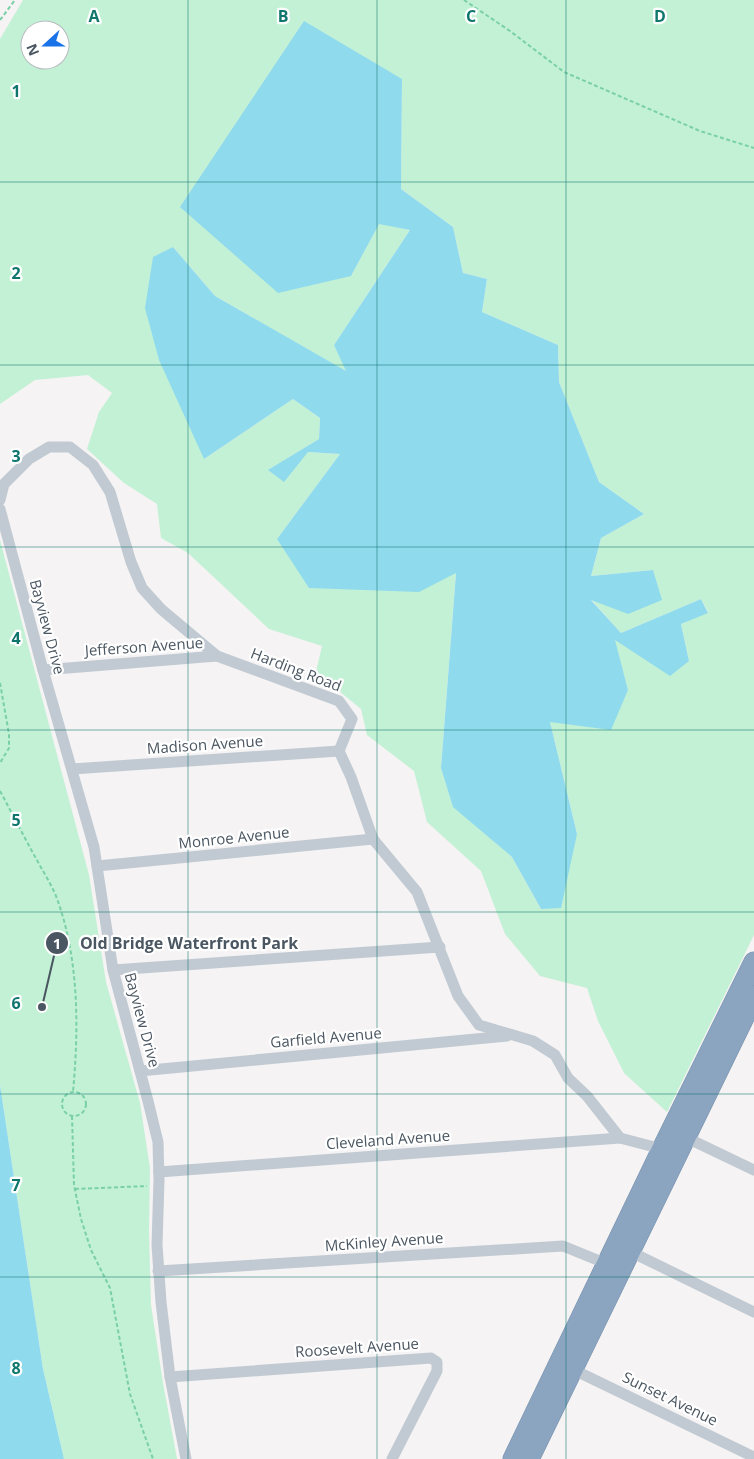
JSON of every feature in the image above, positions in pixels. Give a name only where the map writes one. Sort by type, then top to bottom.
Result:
[{"type":"highway","points":[[513,1459],[754,962]]},
{"type":"highway","points":[[529,1459],[685,1137],[748,1024],[754,997]]},
{"type":"street","name":"Harding Road","points":[[0,500],[4,484],[29,459],[49,447],[70,448],[93,464],[110,492],[131,562],[142,588],[160,609],[217,656],[339,701],[352,719],[339,751]]},
{"type":"street","name":"Bayview Drive","points":[[0,509],[43,670],[94,848],[113,970],[158,1142],[157,1246],[160,1302],[170,1376],[186,1459]]},
{"type":"street","name":"Jefferson Avenue","points":[[43,670],[217,656]]},
{"type":"street","name":"Madison Avenue","points":[[72,769],[339,751]]},
{"type":"street","points":[[339,751],[351,777],[373,839],[417,892],[458,996],[479,1025],[533,1041],[555,1055],[568,1078],[587,1096],[620,1138],[662,1149]]},
{"type":"street","name":"Monroe Avenue","points":[[97,866],[373,839]]},
{"type":"street","points":[[113,970],[440,947]]},
{"type":"street","name":"Garfield Avenue","points":[[140,1071],[514,1036]]},
{"type":"street","points":[[685,1137],[754,1170]]},
{"type":"street","name":"Cleveland Avenue","points":[[159,1172],[620,1138]]},
{"type":"street","name":"McKinley Avenue","points":[[158,1271],[563,1246],[607,1264]]},
{"type":"street","points":[[630,1251],[754,1312]]},
{"type":"street","name":"Roosevelt Avenue","points":[[170,1376],[431,1358],[437,1362],[437,1370],[392,1459]]},
{"type":"street","name":"Sunset Avenue","points":[[572,1369],[754,1457]]},
{"type":"path","points":[[0,20],[15,0]]},
{"type":"path","points":[[464,0],[510,31],[564,72],[700,131],[754,148]]},
{"type":"path","points":[[0,683],[9,734],[9,748],[0,762]]},
{"type":"path","points":[[0,791],[55,895],[66,929],[73,968],[76,1015],[77,1053],[73,1092]]},
{"type":"path","points":[[73,1092],[82,1095],[86,1104],[83,1112],[72,1116],[67,1114],[62,1106],[65,1096],[73,1092]]},
{"type":"path","points":[[72,1116],[75,1189],[81,1219],[89,1242],[110,1288],[130,1394],[153,1459]]},
{"type":"path","points":[[75,1189],[150,1186]]},
{"type":"green space","points":[[23,0],[754,0],[754,935],[667,1112],[624,1073],[598,1021],[587,988],[540,976],[505,934],[481,871],[427,822],[414,771],[367,735],[361,709],[316,672],[322,646],[269,629],[188,553],[161,538],[157,504],[124,483],[87,449],[99,412],[112,393],[88,375],[35,380],[0,404],[0,39]],"holes":[[[402,79],[401,189],[453,227],[463,273],[487,279],[482,312],[558,345],[559,382],[599,482],[644,514],[601,538],[591,576],[653,570],[590,598],[621,633],[701,599],[708,612],[681,624],[689,661],[614,639],[628,690],[550,722],[577,834],[541,909],[512,857],[453,806],[441,768],[456,572],[277,539],[340,454],[308,452],[269,470],[319,439],[320,418],[293,399],[204,459],[173,247],[215,296],[347,372],[334,345],[410,230],[379,223],[351,276]]]},
{"type":"green space","points":[[0,540],[89,875],[106,982],[140,1103],[150,1168],[151,1305],[177,1459],[64,1459],[43,1369],[0,1085]]},
{"type":"water","points":[[304,21],[402,79],[401,189],[453,227],[463,273],[487,279],[482,312],[558,345],[559,382],[599,482],[644,514],[601,538],[591,576],[653,570],[662,600],[628,614],[591,600],[621,633],[701,599],[708,613],[681,624],[689,661],[670,676],[615,640],[628,690],[611,730],[550,722],[577,834],[561,908],[541,909],[512,857],[453,807],[441,768],[456,573],[419,592],[309,588],[277,539],[340,454],[308,452],[284,482],[268,470],[319,439],[320,418],[293,399],[204,459],[159,360],[145,308],[153,257],[173,247],[215,296],[346,371],[334,345],[410,230],[379,224],[351,276],[278,293],[180,207]]},
{"type":"water","points":[[0,1085],[43,1369],[64,1459],[0,1459]]},
{"type":"place","name":"Old Bridge Waterfront Park","points":[[42,1007]]}]
